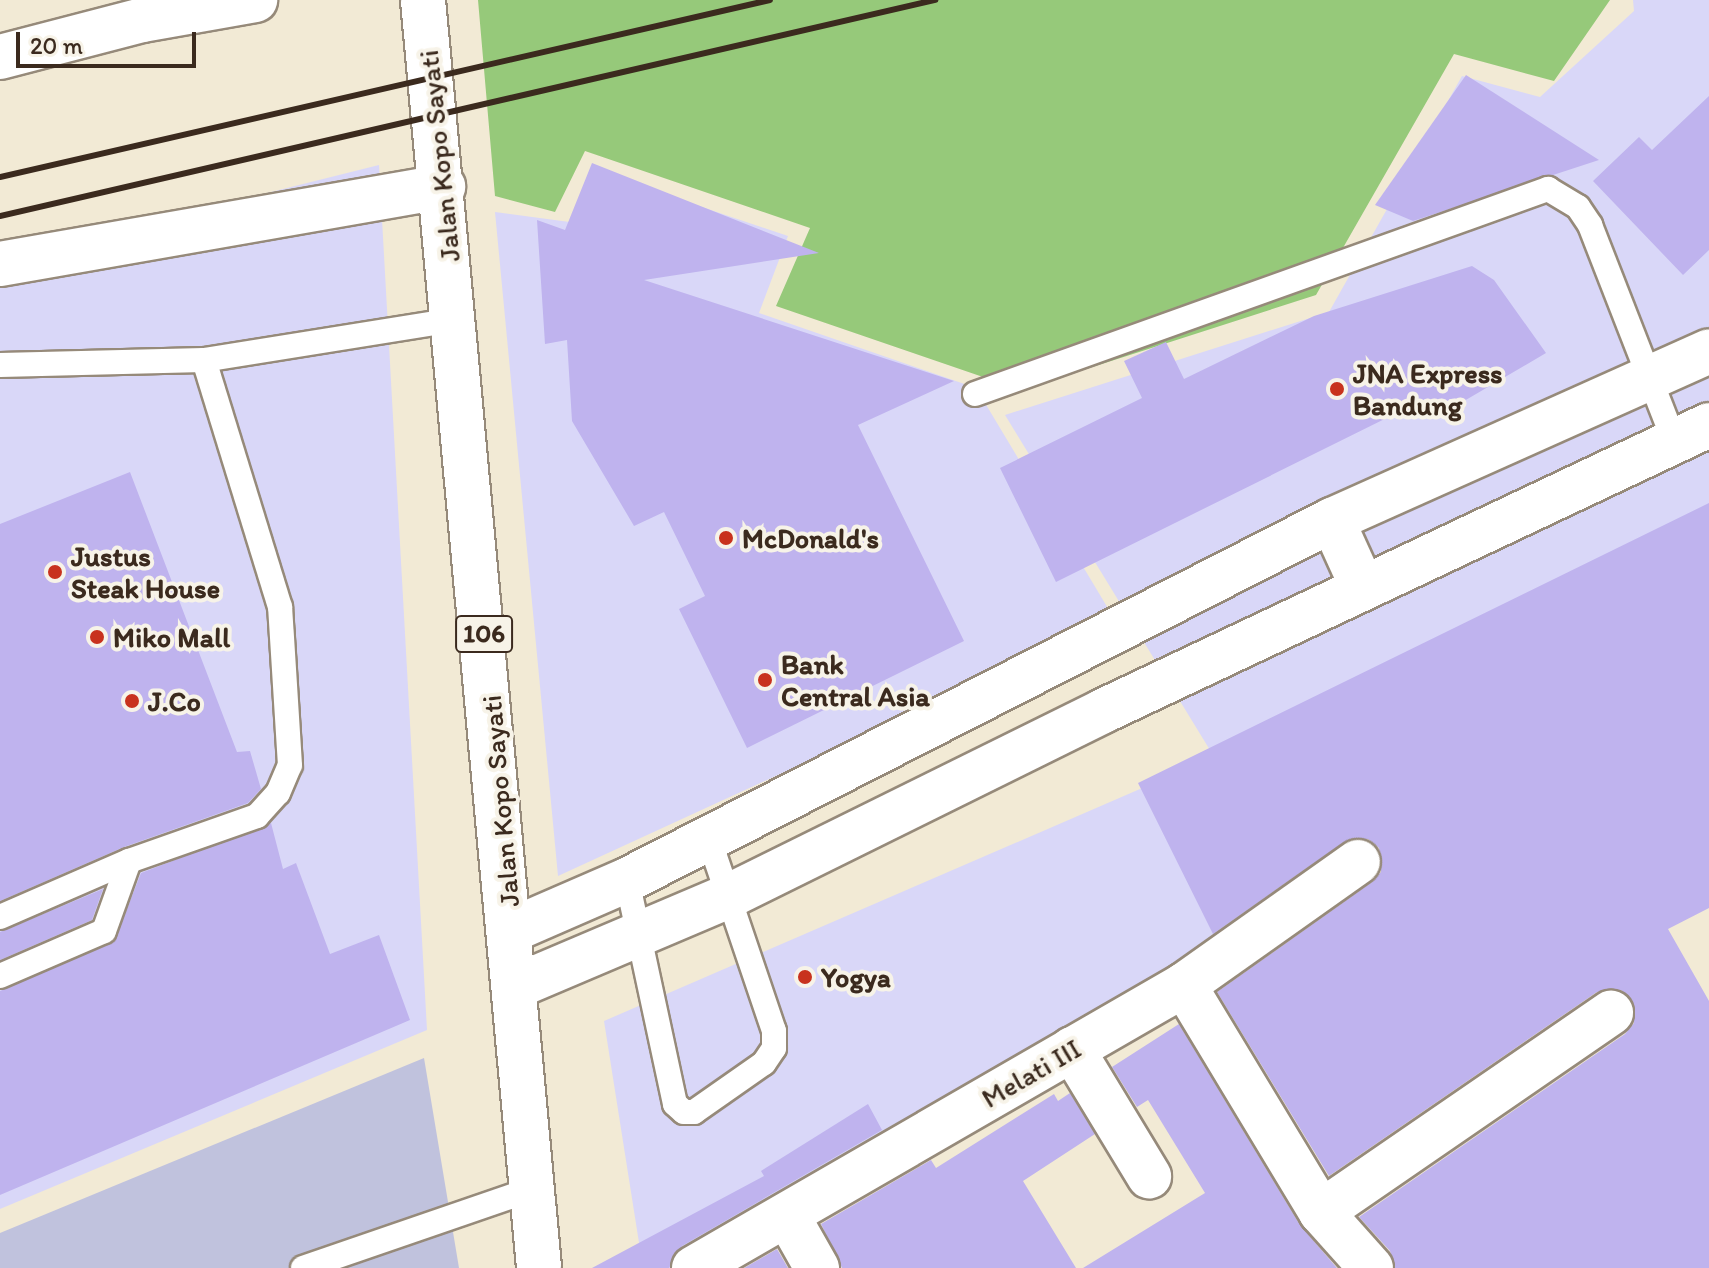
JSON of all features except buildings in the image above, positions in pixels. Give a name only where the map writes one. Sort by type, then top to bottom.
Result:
[{"type":"street","points":[[0,57],[142,20],[255,0]]},
{"type":"street","name":"Jalan Kopo Sayati","points":[[423,0],[512,930],[529,1190],[539,1268]]},
{"type":"street","points":[[0,264],[443,187]]},
{"type":"street","points":[[512,930],[627,880],[1075,655],[1332,520],[1650,374],[1709,351]]},
{"type":"street","points":[[517,986],[731,895],[1362,586],[1691,433]]},
{"type":"street","points":[[1332,520],[1362,586]]},
{"type":"street","points":[[1075,655],[1103,711]]},
{"type":"street","name":"Melati III","points":[[694,1268],[1184,985],[1358,862]]},
{"type":"street","points":[[1184,985],[1321,1212],[1371,1268]]},
{"type":"street","points":[[1321,1212],[1611,1013]]},
{"type":"street","points":[[1072,1049],[1149,1176]]},
{"type":"street","points":[[787,1215],[817,1268]]},
{"type":"lane","points":[[975,394],[1548,189],[1578,207],[1590,225],[1650,374],[1691,433]]},
{"type":"lane","points":[[0,365],[204,360],[454,320]]},
{"type":"lane","points":[[0,917],[129,861],[257,816],[278,793],[290,765],[280,607],[204,360]]},
{"type":"lane","points":[[627,880],[675,1104],[684,1112],[694,1112],[764,1063],[774,1048],[774,1031],[731,895],[709,839]]},
{"type":"lane","points":[[0,976],[104,931],[129,861]]},
{"type":"lane","points":[[303,1268],[529,1190]]},
{"type":"shaded area","points":[[1633,0],[1709,0],[1709,682],[1287,876],[1005,415],[1329,312],[1462,76],[1540,97],[1634,11]]},
{"type":"shaded area","points":[[379,165],[427,1030],[0,1209],[0,260]]},
{"type":"shaded area","points":[[610,176],[788,236],[759,313],[976,388],[1115,620],[558,876],[495,212],[577,223]]},
{"type":"shaded area","points":[[1200,763],[1298,927],[722,1268],[643,1268],[604,1021]]},
{"type":"shaded area","points":[[424,1058],[459,1268],[0,1268],[0,1233]]},
{"type":"green space","points":[[478,0],[1610,0],[1554,81],[1454,54],[1316,295],[1021,390],[776,306],[810,228],[585,151],[555,212],[495,196]]},
{"type":"railway","points":[[0,177],[770,0]]},
{"type":"railway","points":[[0,216],[935,0]]},
{"type":"place","name":"JNA Express Bandung","points":[[1337,389]]},
{"type":"place","name":"McDonald's","points":[[726,538]]},
{"type":"place","name":"Justus Steak House","points":[[55,572]]},
{"type":"place","name":"Miko Mall","points":[[97,637]]},
{"type":"place","name":"Bank Central Asia","points":[[765,680]]},
{"type":"place","name":"J.Co","points":[[132,701]]},
{"type":"place","name":"Yogya","points":[[805,977]]}]
